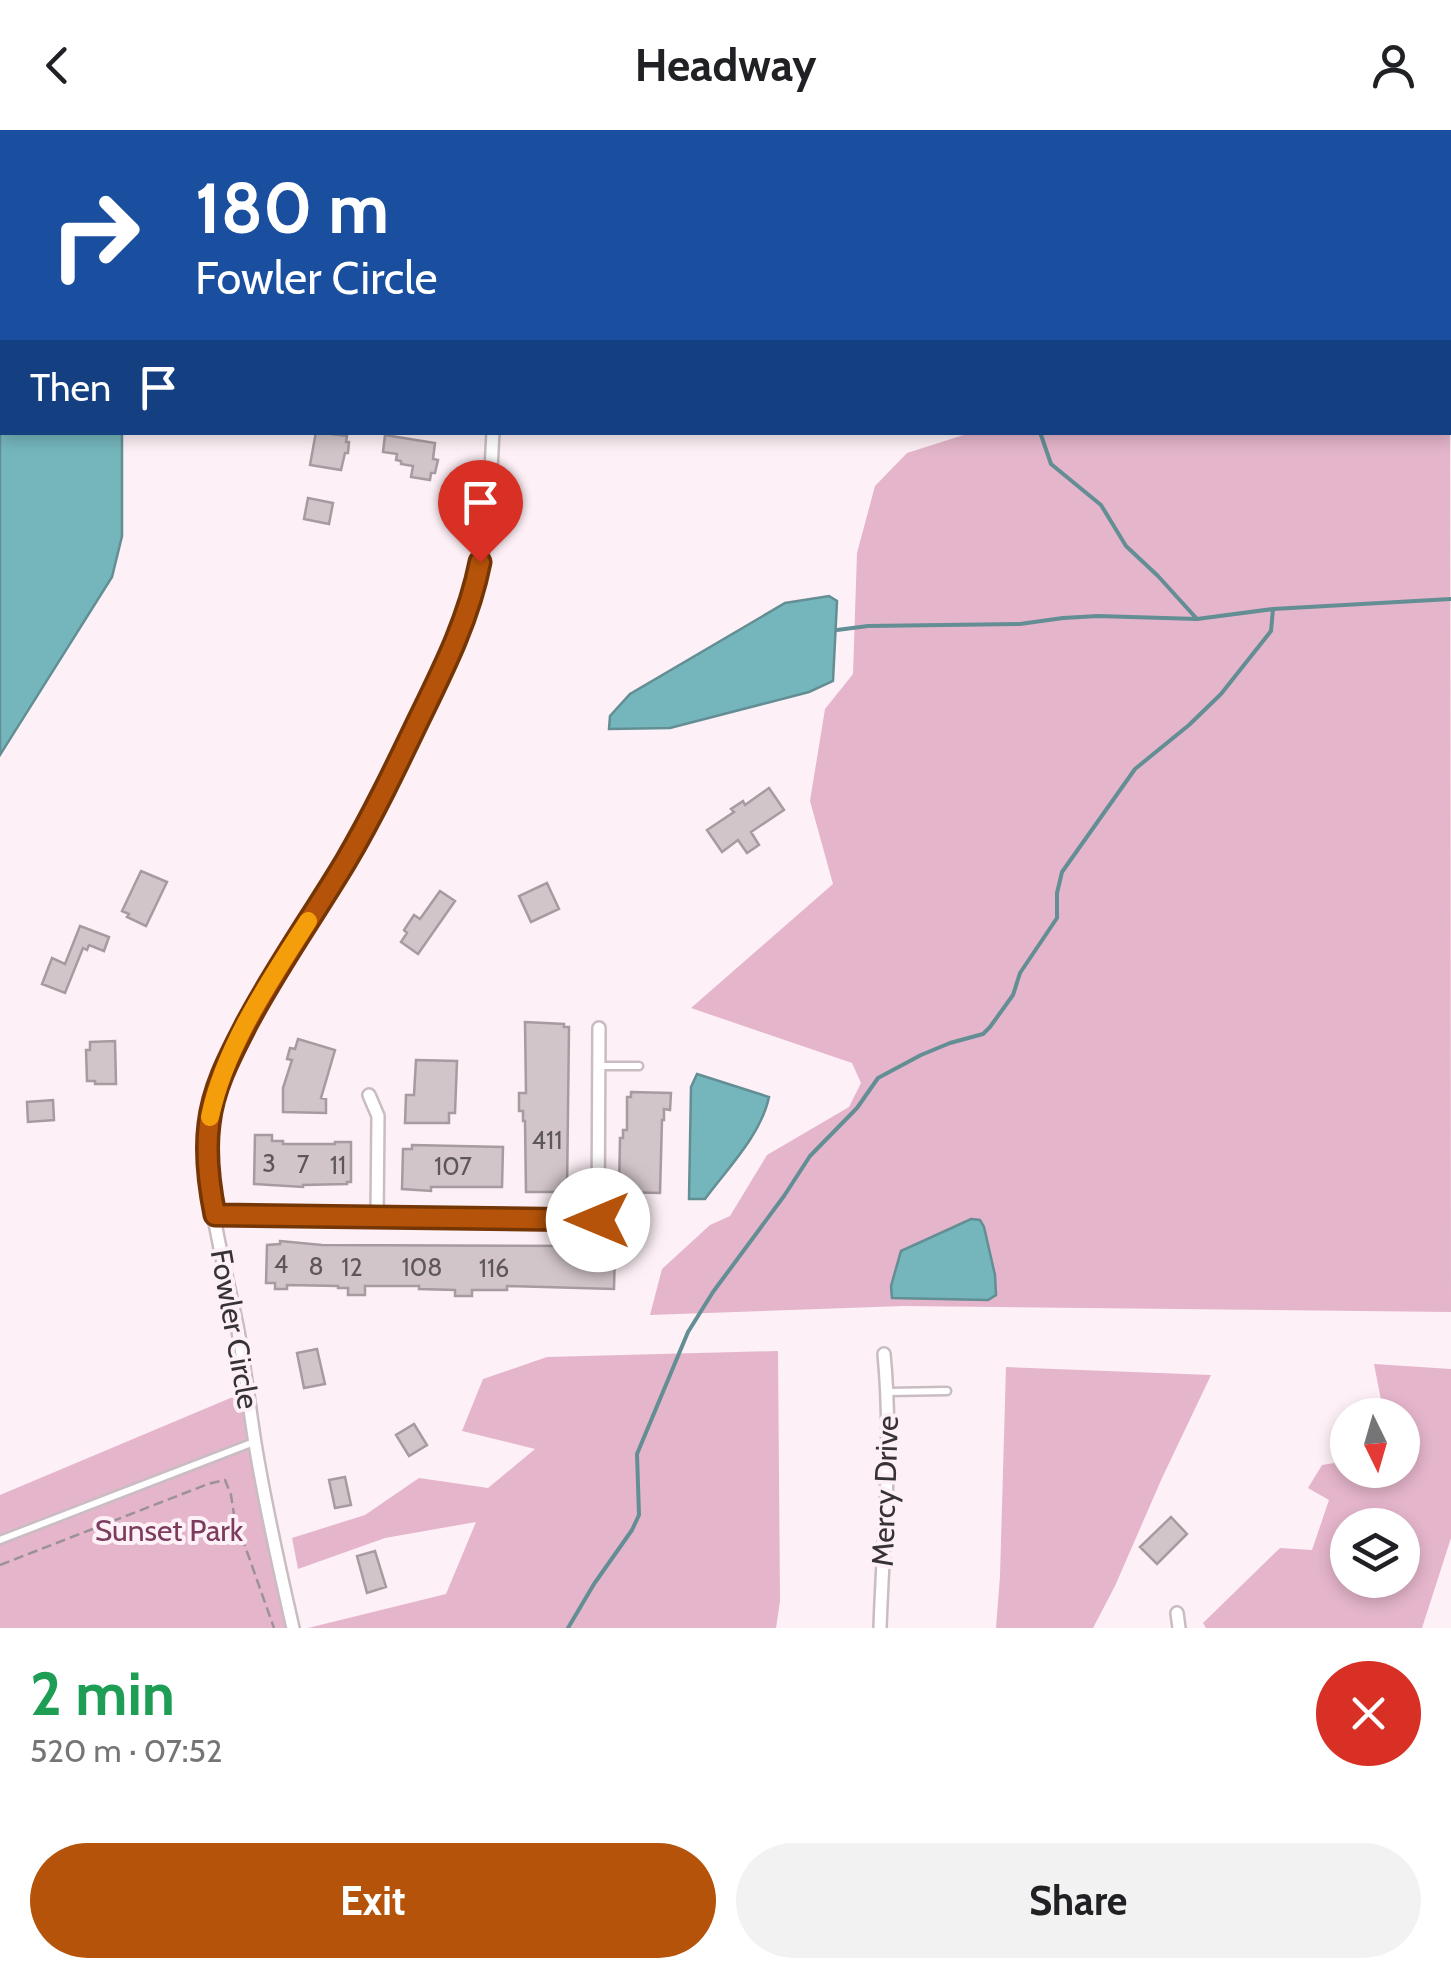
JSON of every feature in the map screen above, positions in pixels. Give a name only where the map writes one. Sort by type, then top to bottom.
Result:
[{"type":"street","name":"Fowler Circle","points":[[293,1628],[268,1513],[207,1165],[215,1094],[267,985],[346,860],[393,774],[462,629],[486,538],[493,435]]},
{"type":"street","points":[[598,1220],[599,1028]]},
{"type":"street","points":[[369,1095],[378,1116],[377,1217]]},
{"type":"street","points":[[215,1215],[638,1220]]},
{"type":"street","name":"Mercy Drive","points":[[880,1628],[888,1392],[884,1354]]},
{"type":"street","points":[[1177,1613],[1179,1628]]},
{"type":"lane","points":[[599,1066],[639,1066]]},
{"type":"lane","points":[[888,1392],[947,1391]]},
{"type":"lane","points":[[0,1540],[255,1442]]},
{"type":"path","points":[[0,1565],[225,1480],[274,1628]]},
{"type":"green space","points":[[964,435],[1450,435],[1451,1312],[903,1306],[650,1315],[662,1269],[710,1225],[730,1216],[767,1155],[849,1107],[861,1083],[852,1063],[691,1008],[833,884],[810,801],[825,709],[853,674],[857,553],[875,486],[907,453]]},
{"type":"green space","points":[[778,1351],[780,1601],[776,1628],[308,1628],[446,1594],[476,1522],[385,1538],[298,1569],[292,1538],[365,1515],[419,1478],[488,1488],[535,1449],[462,1431],[483,1379],[547,1357]]},
{"type":"green space","points":[[1374,1364],[1451,1369],[1451,1538],[1422,1628],[1206,1628],[1203,1623],[1280,1548],[1312,1550],[1329,1500],[1308,1488],[1322,1465],[1330,1464],[1330,1488],[1420,1488],[1420,1398],[1381,1398]]},
{"type":"green space","points":[[1006,1367],[1211,1375],[1093,1628],[996,1628]]},
{"type":"green space","name":"Sunset Park","points":[[240,1394],[255,1442],[291,1628],[0,1628],[0,1495]]},
{"type":"water","points":[[0,435],[122,435],[122,536],[112,577],[0,755]]},
{"type":"water","points":[[829,596],[837,601],[833,681],[809,692],[670,728],[609,729],[610,716],[630,694],[785,603]]},
{"type":"water","points":[[697,1074],[769,1097],[759,1125],[733,1164],[705,1199],[689,1199],[691,1087]]},
{"type":"water","points":[[971,1219],[980,1220],[984,1227],[996,1295],[988,1300],[892,1298],[891,1286],[901,1251]]},
{"type":"building","points":[[315,435],[347,436],[348,453],[341,470],[310,465]]},
{"type":"building","points":[[385,435],[435,443],[433,459],[438,460],[430,480],[411,477],[413,466],[401,464],[396,460],[397,454],[383,452]]},
{"type":"building","points":[[308,498],[333,503],[329,524],[304,519]]},
{"type":"building","points":[[769,788],[784,810],[751,832],[759,845],[747,853],[738,840],[722,852],[707,830],[734,812],[731,809],[743,801],[745,805]]},
{"type":"building","points":[[141,871],[167,882],[146,926],[122,911]]},
{"type":"building","points":[[547,883],[559,909],[531,922],[519,896]]},
{"type":"building","points":[[440,891],[455,901],[418,954],[401,942],[407,933],[404,930],[414,915],[420,919]]},
{"type":"building","points":[[80,926],[109,937],[104,951],[89,945],[87,950],[83,948],[65,993],[42,984],[52,958],[65,964]]},
{"type":"building","points":[[525,1022],[569,1027],[567,1192],[526,1192],[525,1121],[523,1111],[519,1111],[519,1093],[526,1093]]},
{"type":"building","points":[[298,1039],[335,1050],[321,1098],[326,1099],[326,1113],[283,1112],[283,1088],[292,1060],[287,1059]]},
{"type":"building","points":[[115,1041],[116,1084],[87,1081],[86,1050],[90,1050],[90,1042]]},
{"type":"building","points":[[416,1060],[457,1061],[455,1113],[449,1113],[449,1123],[405,1123],[406,1095],[414,1095]]},
{"type":"building","points":[[631,1092],[671,1093],[670,1110],[664,1109],[662,1120],[660,1193],[619,1192],[620,1138],[623,1130],[627,1130],[627,1097],[631,1097]]},
{"type":"building","points":[[53,1100],[54,1120],[28,1122],[27,1102]]},
{"type":"building","points":[[255,1135],[272,1135],[272,1141],[283,1144],[351,1142],[351,1182],[303,1187],[254,1184]]},
{"type":"building","points":[[412,1145],[503,1147],[502,1187],[402,1189],[403,1149],[412,1149]]},
{"type":"building","points":[[280,1241],[322,1245],[602,1246],[615,1248],[614,1289],[507,1286],[507,1290],[472,1290],[472,1296],[455,1296],[455,1290],[419,1286],[365,1286],[365,1295],[348,1295],[348,1288],[338,1286],[287,1285],[287,1289],[275,1289],[275,1283],[266,1283],[267,1245]]},
{"type":"building","points":[[317,1349],[325,1384],[304,1388],[297,1353]]},
{"type":"building","points":[[414,1424],[427,1445],[409,1456],[396,1435]]},
{"type":"building","points":[[345,1477],[351,1505],[335,1508],[329,1480]]},
{"type":"building","points":[[1171,1517],[1187,1534],[1157,1564],[1140,1547]]},
{"type":"building","points":[[375,1551],[386,1587],[367,1593],[357,1556]]},
{"type":"waterway","points":[[1041,435],[1051,464],[1101,505],[1126,546],[1197,619]]},
{"type":"waterway","points":[[837,630],[1020,624],[1098,616],[1197,619],[1273,609],[1451,599]]},
{"type":"waterway","points":[[568,1628],[639,1515],[637,1454],[688,1332],[713,1292],[810,1156],[857,1108],[878,1078],[921,1055],[983,1034],[990,1027],[1057,918],[1062,872],[1135,769],[1221,694],[1271,631],[1273,609]]},
{"type":"slow traffic","points":[[210,1117],[221,1077],[238,1040],[308,921]]},
{"type":"route","points":[[480,562],[462,629],[393,774],[355,846],[267,985],[221,1077],[207,1144],[211,1194],[215,1215],[598,1220]]}]
